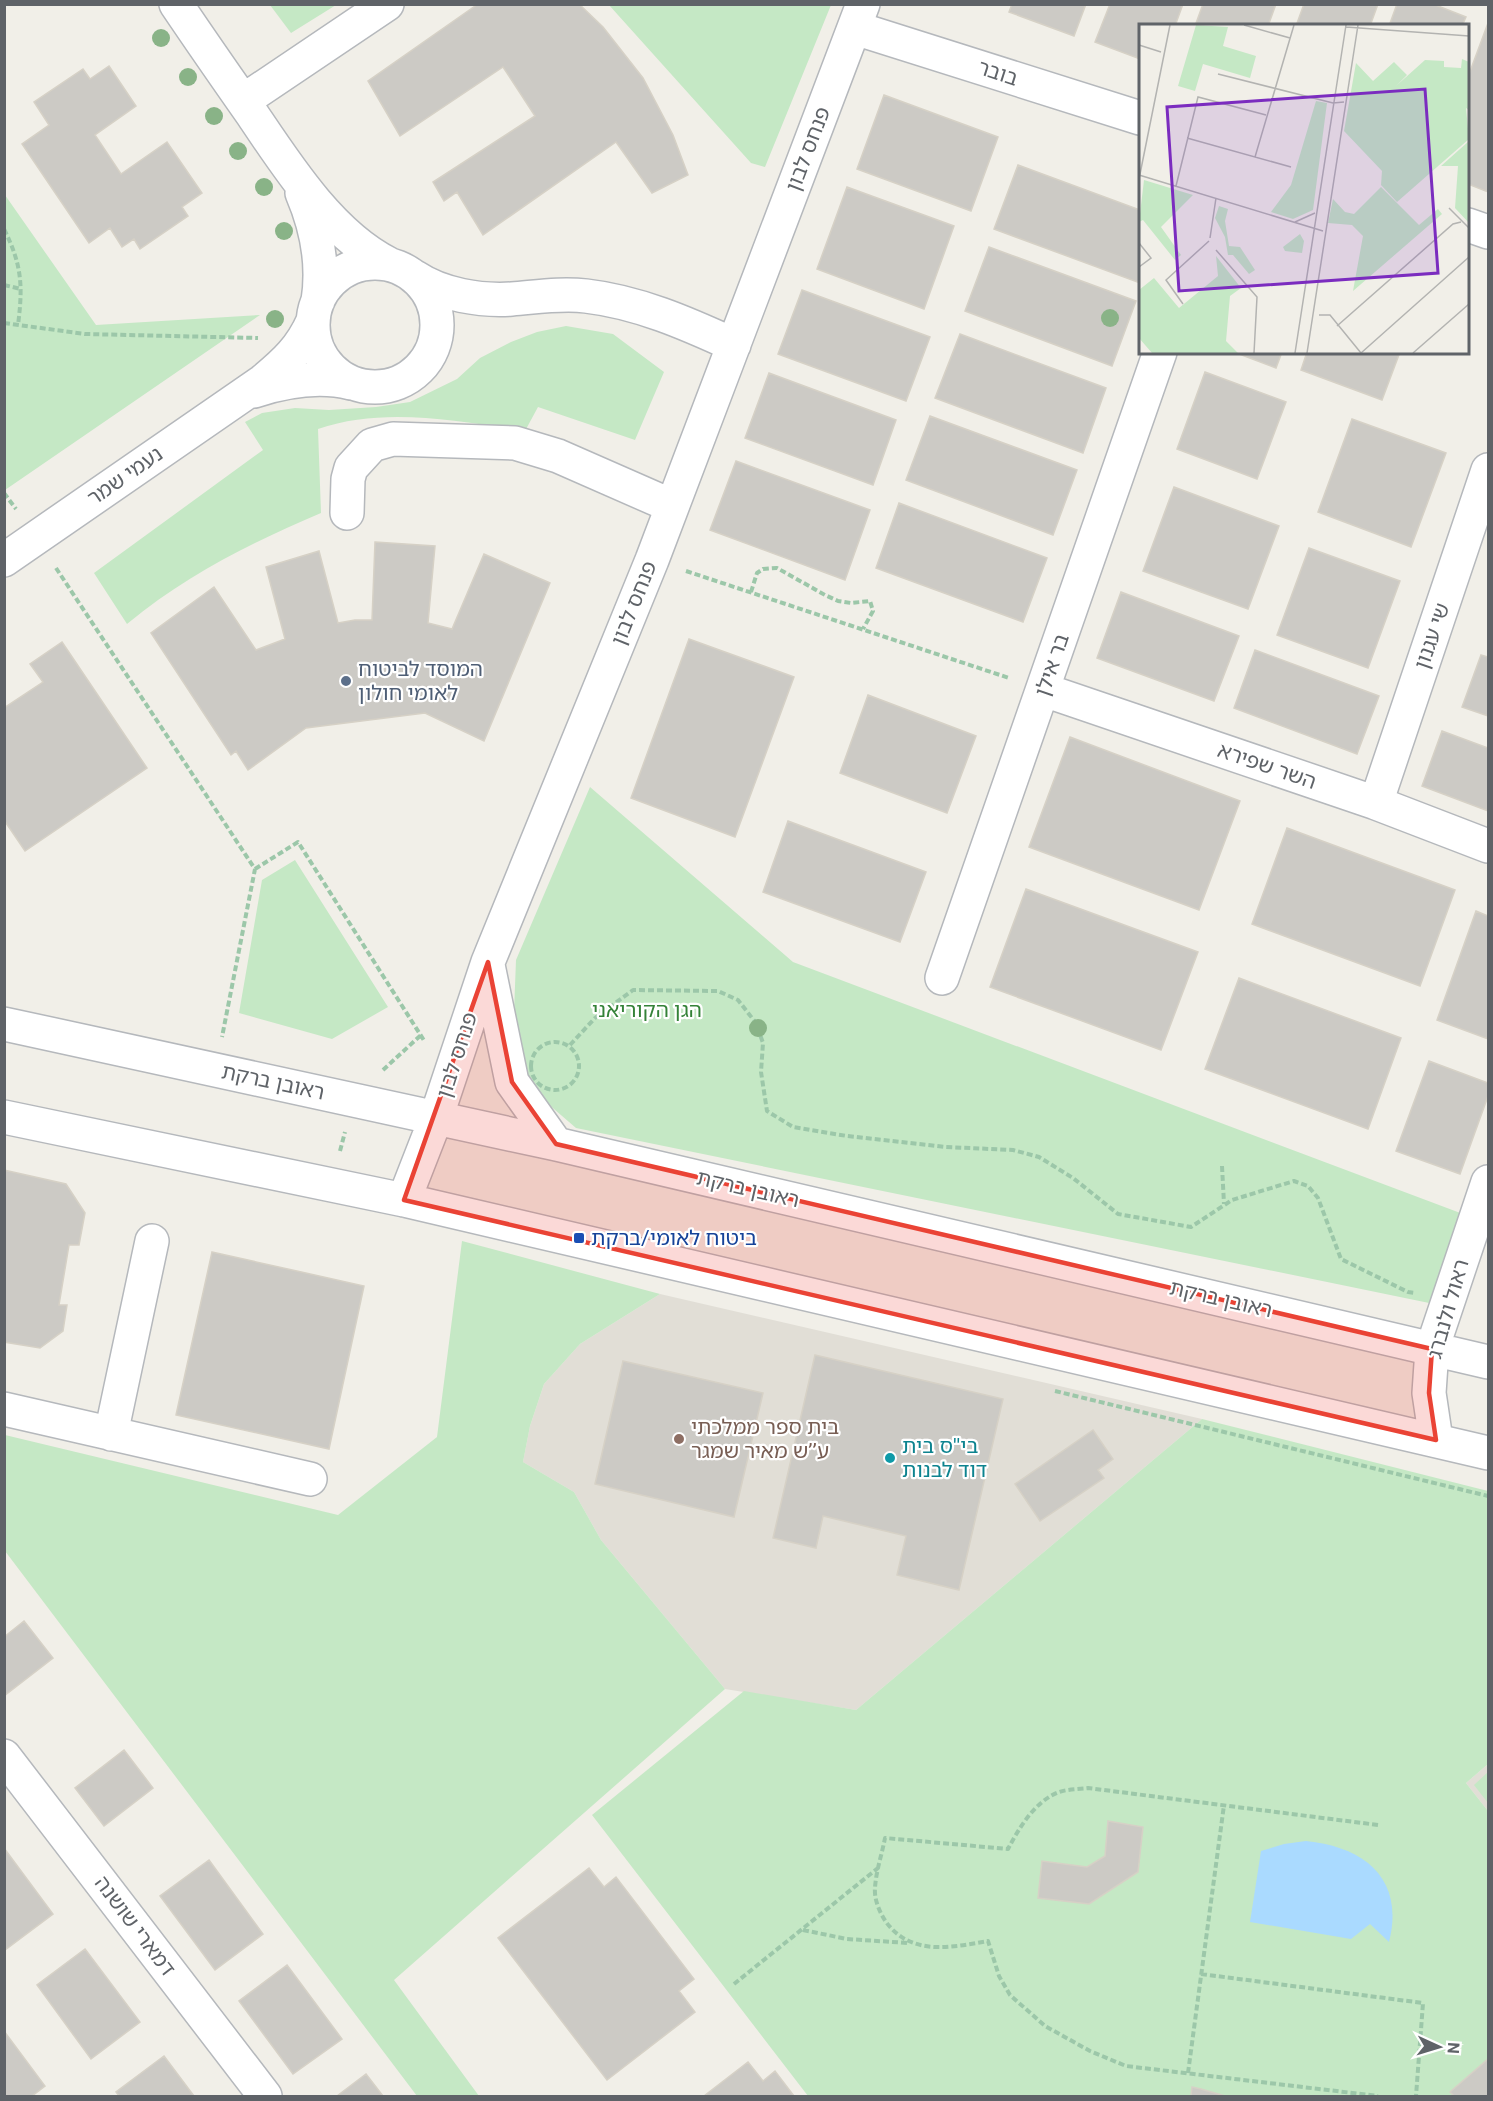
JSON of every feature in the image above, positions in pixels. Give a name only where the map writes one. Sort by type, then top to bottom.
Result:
[{"type":"street","points":[[176,4],[298,182],[358,244],[376,257],[442,291],[511,299],[561,294],[606,299],[648,309],[734,345]]},
{"type":"street","points":[[243,101],[387,4]]},
{"type":"street","name":"בובר","points":[[859,16],[1139,118]]},
{"type":"street","name":"פנחס לבון","points":[[404,1200],[436,1118],[488,962],[652,560],[859,16]]},
{"type":"street","points":[[298,182],[319,245],[321,269],[312,320],[315,340],[323,358],[335,373],[351,383],[371,388],[400,382],[429,358],[436,339],[437,319],[433,300],[422,284],[399,268],[369,262],[350,267],[334,277],[322,292],[312,320]]},
{"type":"street","points":[[1469,226],[1488,232]]},
{"type":"street","points":[[436,339],[461,319],[511,299]]},
{"type":"street","name":"נעמי שמר","points":[[4,560],[246,393],[278,368],[312,320]]},
{"type":"street","name":"בר אילן","points":[[942,978],[1159,354]]},
{"type":"street","name":"נעמי שמר","points":[[246,393],[278,384],[310,379],[351,383]]},
{"type":"street","points":[[347,513],[348,479],[351,468],[372,445],[393,439],[514,443],[558,456],[672,506]]},
{"type":"street","name":"שי עגנון","points":[[1376,802],[1488,470]]},
{"type":"street","name":"השר שפירא","points":[[1044,690],[1376,802],[1488,846]]},
{"type":"street","points":[[488,962],[512,1082],[556,1144]]},
{"type":"street","name":"ראובן ברקת","points":[[4,1024],[556,1144],[1488,1362]]},
{"type":"street","points":[[4,1117],[404,1200],[1488,1453]]},
{"type":"street","name":"ראול ולנברג","points":[[1436,1440],[1429,1393],[1432,1349],[1488,1182]]},
{"type":"street","points":[[111,1434],[152,1241]]},
{"type":"street","points":[[4,1409],[310,1479]]},
{"type":"street","name":"דמארי שושנה","points":[[4,1756],[265,2097]]},
{"type":"path","points":[[4,229],[13,248],[21,278],[18,325]]},
{"type":"path","points":[[4,285],[21,289]]},
{"type":"path","points":[[4,323],[85,334],[312,320]]},
{"type":"path","points":[[4,493],[255,869],[214,1070]]},
{"type":"path","points":[[652,560],[1044,690]]},
{"type":"path","points":[[751,592],[757,573],[763,569],[777,568],[838,601],[851,603],[870,601],[873,611],[863,629]]},
{"type":"path","points":[[255,869],[298,842],[449,1079]]},
{"type":"path","points":[[570,1045],[595,1018],[633,990],[718,991],[738,1000],[756,1023],[763,1043],[761,1072],[767,1111],[793,1127],[847,1136],[946,1147],[1013,1150],[1039,1157],[1073,1178],[1118,1214],[1191,1227],[1232,1200],[1294,1181],[1308,1186],[1318,1198],[1341,1259],[1408,1292],[1449,1298]]},
{"type":"path","points":[[554,1040],[570,1045],[578,1055],[580,1070],[574,1082],[562,1090],[542,1088],[532,1076],[530,1062],[537,1048],[554,1040]]},
{"type":"path","points":[[1222,1166],[1224,1205]]},
{"type":"path","points":[[908,1943],[892,1931],[879,1913],[874,1890],[885,1838],[1008,1849],[1018,1829],[1039,1806],[1060,1792],[1088,1788],[1378,1825]]},
{"type":"path","points":[[1188,2073],[1224,1805]]},
{"type":"path","points":[[734,1984],[879,1866]]},
{"type":"path","points":[[802,1930],[847,1939],[908,1943],[941,1948],[988,1941],[999,1976],[1010,1995],[1045,2026],[1090,2051],[1126,2066],[1378,2097]]},
{"type":"path","points":[[1201,1974],[1423,2003],[1416,2097]]},
{"type":"highlighted area","points":[[488,962],[512,1082],[556,1144],[1432,1349],[1429,1393],[1436,1440],[404,1200]]},
{"type":"shaded area","points":[[660,1294],[1202,1419],[856,1710],[725,1689],[601,1540],[574,1492],[523,1462],[530,1426],[544,1384],[580,1344]]},
{"type":"shaded area","points":[[1488,1764],[1488,1811],[1466,1783]]},
{"type":"green space","points":[[270,5],[336,5],[291,33]]},
{"type":"green space","points":[[609,5],[831,5],[765,167],[751,163]]},
{"type":"green space","points":[[5,195],[96,325],[260,315],[5,490]]},
{"type":"green space","points":[[566,326],[613,334],[664,372],[635,440],[538,407],[525,431],[421,418],[369,418],[343,422],[318,429],[321,513],[220,561],[173,590],[127,624],[94,573],[263,450],[245,422],[262,413],[295,408],[329,410],[410,402],[457,379],[480,358],[511,342],[537,332]]},
{"type":"green space","name":"הגן הקוריאני","points":[[590,787],[793,962],[1463,1214],[1434,1304],[576,1128],[540,1097],[519,1061],[514,1012],[516,960]]},
{"type":"green space","points":[[295,860],[388,1007],[332,1039],[239,1013],[262,880]]},
{"type":"green space","points":[[462,1241],[660,1294],[580,1344],[544,1384],[530,1426],[523,1462],[574,1492],[601,1540],[725,1689],[394,1980],[479,2096],[417,2096],[5,1551],[5,1435],[338,1515],[437,1437]]},
{"type":"green space","points":[[1202,1419],[1488,1491],[1488,1764],[1466,1783],[1488,1811],[1488,2096],[808,2096],[592,1815],[744,1691],[856,1710]]},
{"type":"green space","points":[[1488,1772],[1488,1803],[1474,1785]]},
{"type":"water","points":[[1306,1841],[1346,1850],[1376,1870],[1391,1900],[1392,1920],[1389,1942],[1370,1924],[1351,1939],[1250,1922],[1261,1851],[1284,1844]]},
{"type":"building","points":[[478,4],[579,4],[603,27],[643,78],[673,135],[688,175],[652,193],[616,142],[483,235],[457,192],[444,201],[433,182],[535,116],[503,67],[400,136],[368,81]]},
{"type":"building","points":[[1012,4],[1086,4],[1074,36],[1009,12]]},
{"type":"building","points":[[1110,4],[1183,4],[1176,24],[1139,24],[1139,59],[1095,42]]},
{"type":"building","points":[[1203,4],[1276,4],[1269,24],[1196,24]]},
{"type":"building","points":[[1304,4],[1378,4],[1371,24],[1297,24]]},
{"type":"building","points":[[1397,4],[1433,4],[1466,17],[1463,24],[1390,24]]},
{"type":"building","points":[[1488,23],[1488,192],[1469,184],[1469,74]]},
{"type":"building","points":[[109,66],[136,106],[95,135],[121,174],[167,142],[202,193],[182,207],[188,216],[140,249],[134,239],[122,247],[110,228],[89,243],[22,144],[49,125],[34,102],[83,69],[90,79]]},
{"type":"building","points":[[884,95],[998,137],[971,211],[857,169]]},
{"type":"building","points":[[1018,165],[1139,210],[1139,283],[994,229]]},
{"type":"building","points":[[847,187],[954,226],[924,309],[817,269]]},
{"type":"building","points":[[989,247],[1136,301],[1112,366],[965,311]]},
{"type":"building","points":[[802,290],[930,337],[906,401],[778,354]]},
{"type":"building","points":[[960,334],[1106,388],[1083,453],[935,398]]},
{"type":"building","points":[[1239,354],[1281,354],[1276,368]]},
{"type":"building","points":[[1306,354],[1399,354],[1382,400],[1301,370]]},
{"type":"building","points":[[1205,372],[1286,402],[1257,479],[1177,449]]},
{"type":"building","points":[[769,373],[896,420],[873,485],[745,438]]},
{"type":"building","points":[[930,416],[1077,470],[1053,535],[906,480]]},
{"type":"building","points":[[1352,419],[1446,453],[1411,547],[1318,512]]},
{"type":"building","points":[[736,461],[870,510],[845,580],[710,530]]},
{"type":"building","points":[[1174,487],[1279,526],[1248,609],[1143,571]]},
{"type":"building","points":[[899,503],[1047,558],[1023,622],[876,568]]},
{"type":"building","name":"המוסד לביטוח לאומי חולון","points":[[375,542],[435,546],[428,623],[452,629],[484,554],[550,583],[484,741],[425,713],[306,728],[248,770],[236,751],[231,755],[151,633],[214,587],[256,650],[285,639],[266,567],[319,551],[338,623],[372,620]]},
{"type":"building","points":[[1309,548],[1400,581],[1368,668],[1277,635]]},
{"type":"building","points":[[1121,592],[1239,636],[1214,701],[1097,658]]},
{"type":"building","points":[[689,639],[794,677],[735,837],[631,798]]},
{"type":"building","points":[[62,642],[147,768],[25,851],[4,820],[4,708],[43,682],[30,664]]},
{"type":"building","points":[[1255,650],[1379,696],[1357,754],[1234,708]]},
{"type":"building","points":[[1481,655],[1488,657],[1488,716],[1462,707]]},
{"type":"building","points":[[868,695],[976,736],[947,813],[840,773]]},
{"type":"building","points":[[1442,731],[1488,748],[1488,811],[1422,786]]},
{"type":"building","points":[[1070,737],[1240,801],[1199,910],[1029,847]]},
{"type":"building","points":[[788,821],[926,872],[900,942],[763,892]]},
{"type":"building","points":[[1287,828],[1455,890],[1420,986],[1252,924]]},
{"type":"building","points":[[1026,889],[1198,952],[1161,1050],[990,987]]},
{"type":"building","points":[[1476,911],[1488,916],[1488,1039],[1437,1020]]},
{"type":"building","points":[[1239,978],[1401,1038],[1368,1129],[1205,1069]]},
{"type":"building","points":[[1429,1061],[1488,1083],[1488,1096],[1460,1174],[1396,1151]]},
{"type":"building","points":[[4,1170],[66,1184],[85,1213],[79,1245],[69,1245],[59,1305],[67,1305],[63,1331],[40,1348],[4,1342]]},
{"type":"building","points":[[212,1252],[364,1286],[329,1449],[176,1415]]},
{"type":"building","name":"בי''ס בית דוד לבנות","points":[[815,1355],[1003,1399],[959,1590],[897,1575],[906,1536],[823,1516],[816,1548],[773,1538]]},
{"type":"building","name":"בית ספר ממלכתי ע’’ש מאיר שמגר","points":[[623,1361],[763,1393],[734,1517],[595,1484]]},
{"type":"building","points":[[1093,1430],[1113,1459],[1098,1470],[1104,1478],[1040,1521],[1015,1484]]},
{"type":"building","points":[[24,1621],[53,1658],[4,1696],[4,1637]]},
{"type":"building","points":[[124,1750],[153,1788],[104,1826],[75,1788]]},
{"type":"building","points":[[1108,1821],[1143,1827],[1138,1872],[1089,1904],[1038,1898],[1042,1861],[1087,1867],[1105,1856]]},
{"type":"building","points":[[4,1848],[53,1914],[5,1950],[4,1949]]},
{"type":"building","points":[[209,1860],[263,1934],[215,1970],[160,1896]]},
{"type":"building","points":[[589,1868],[604,1887],[616,1877],[694,1979],[679,1991],[695,2012],[607,2080],[498,1938]]},
{"type":"building","points":[[85,1949],[140,2022],[91,2059],[37,1985]]},
{"type":"building","points":[[287,1965],[342,2039],[293,2074],[239,2001]]},
{"type":"building","points":[[4,2031],[45,2086],[32,2096],[4,2096]]},
{"type":"building","points":[[164,2056],[194,2096],[119,2096],[116,2092]]},
{"type":"building","points":[[1488,2059],[1488,2096],[1454,2096],[1450,2092]]},
{"type":"building","points":[[748,2062],[763,2081],[775,2071],[794,2096],[704,2096]]},
{"type":"building","points":[[366,2074],[383,2096],[337,2096]]},
{"type":"building","points":[[1192,2087],[1201,2089],[1225,2096],[1191,2096]]},
{"type":"place","name":"המוסד לביטוח לאומי חולון","points":[[346,681]]},
{"type":"place","name":"ביטוח לאומי/ברקת","points":[[579,1238]]},
{"type":"place","name":"בית ספר ממלכתי ע’’ש מאיר שמגר","points":[[679,1439]]},
{"type":"place","name":"בי''ס בית דוד לבנות","points":[[890,1458]]}]
